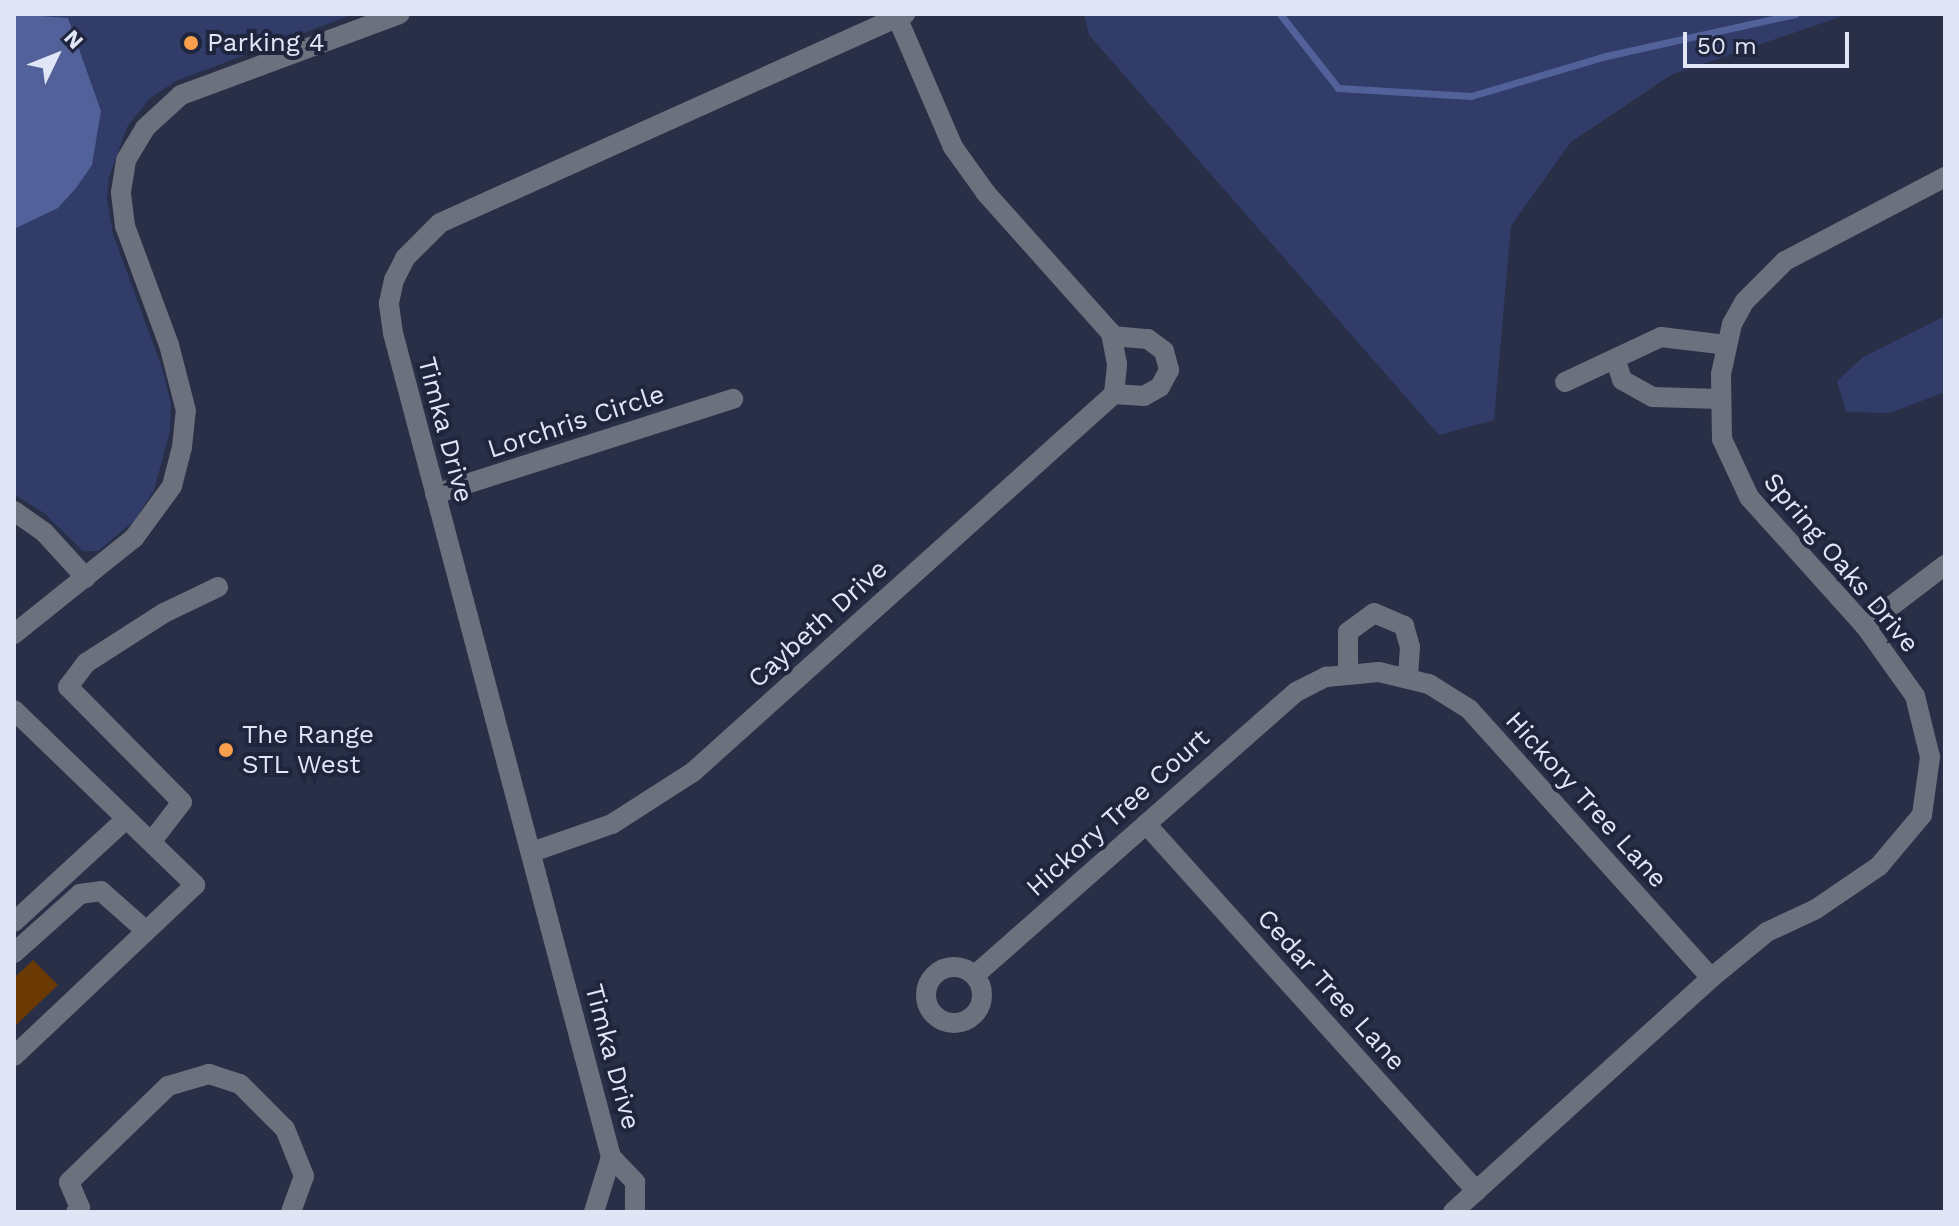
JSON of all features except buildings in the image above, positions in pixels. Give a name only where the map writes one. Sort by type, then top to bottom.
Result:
[{"type":"street","points":[[14,634],[86,578],[156,514],[172,486],[184,435],[186,411],[169,345],[125,226],[121,192],[126,160],[145,128],[181,95],[400,14]]},
{"type":"street","points":[[901,16],[953,147],[986,193],[1112,336],[1117,364],[1114,394],[1144,396],[1160,387],[1169,370],[1164,351],[1148,339],[1112,336]]},
{"type":"street","name":"Timka Drive","points":[[635,1212],[635,1182],[611,1157],[435,494],[389,303],[405,258],[440,223],[901,16]]},
{"type":"street","name":"Spring Oaks Drive","points":[[1453,1212],[1711,978],[1767,932],[1816,909],[1879,866],[1922,815],[1929,783],[1924,725],[1915,696],[1865,626],[1749,497],[1722,439],[1720,399],[1726,345],[1745,301],[1785,261],[1945,177]]},
{"type":"street","points":[[1565,382],[1616,361],[1637,344],[1661,337],[1726,345]]},
{"type":"street","points":[[1616,361],[1622,380],[1653,397],[1720,399]]},
{"type":"street","name":"Caybeth Drive","points":[[532,852],[612,824],[693,772],[1114,394]]},
{"type":"street","name":"Lorchris Circle","points":[[435,494],[733,399]]},
{"type":"street","points":[[14,511],[44,532],[86,578]]},
{"type":"street","points":[[1865,626],[1945,565]]},
{"type":"street","points":[[152,841],[182,802],[68,687],[86,663],[164,613],[218,587]]},
{"type":"street","points":[[1348,672],[1348,632],[1374,613],[1404,626],[1410,647],[1408,676]]},
{"type":"street","name":"Hickory Tree Lane","points":[[1296,692],[1348,672],[1408,676],[1469,709],[1711,978]]},
{"type":"street","name":"Hickory Tree Court","points":[[975,975],[1296,692]]},
{"type":"street","points":[[14,1056],[195,885],[152,841],[124,821],[19,725]]},
{"type":"street","points":[[14,922],[124,821]]},
{"type":"street","name":"Cedar Tree Lane","points":[[1146,824],[1477,1191]]},
{"type":"street","points":[[14,953],[80,894],[101,891],[146,931]]},
{"type":"street","points":[[80,1211],[69,1182],[168,1086],[209,1074],[240,1084],[285,1129],[304,1176],[291,1212]]},
{"type":"street","name":"Timka Drive","points":[[594,1212],[611,1157]]},
{"type":"shaded area","points":[[14,14],[354,14],[176,81],[149,99],[127,127],[109,177],[107,198],[113,234],[161,365],[171,403],[170,431],[154,490],[135,520],[98,551],[83,551],[44,513],[14,494]]},
{"type":"shaded area","points":[[14,14],[68,18],[101,111],[92,165],[76,188],[58,208],[14,229]]},
{"type":"shaded area","points":[[1084,14],[1839,14],[1840,17],[1671,75],[1571,142],[1511,226],[1494,420],[1439,435],[1089,35]]},
{"type":"shaded area","points":[[1945,316],[1945,392],[1890,413],[1846,412],[1837,381],[1863,357]]},
{"type":"waterway","points":[[1280,14],[1338,88],[1471,96],[1606,56],[1795,14]]},
{"type":"place","name":"Parking 4","points":[[191,43]]},
{"type":"place","name":"The Range STL West","points":[[226,750]]}]
